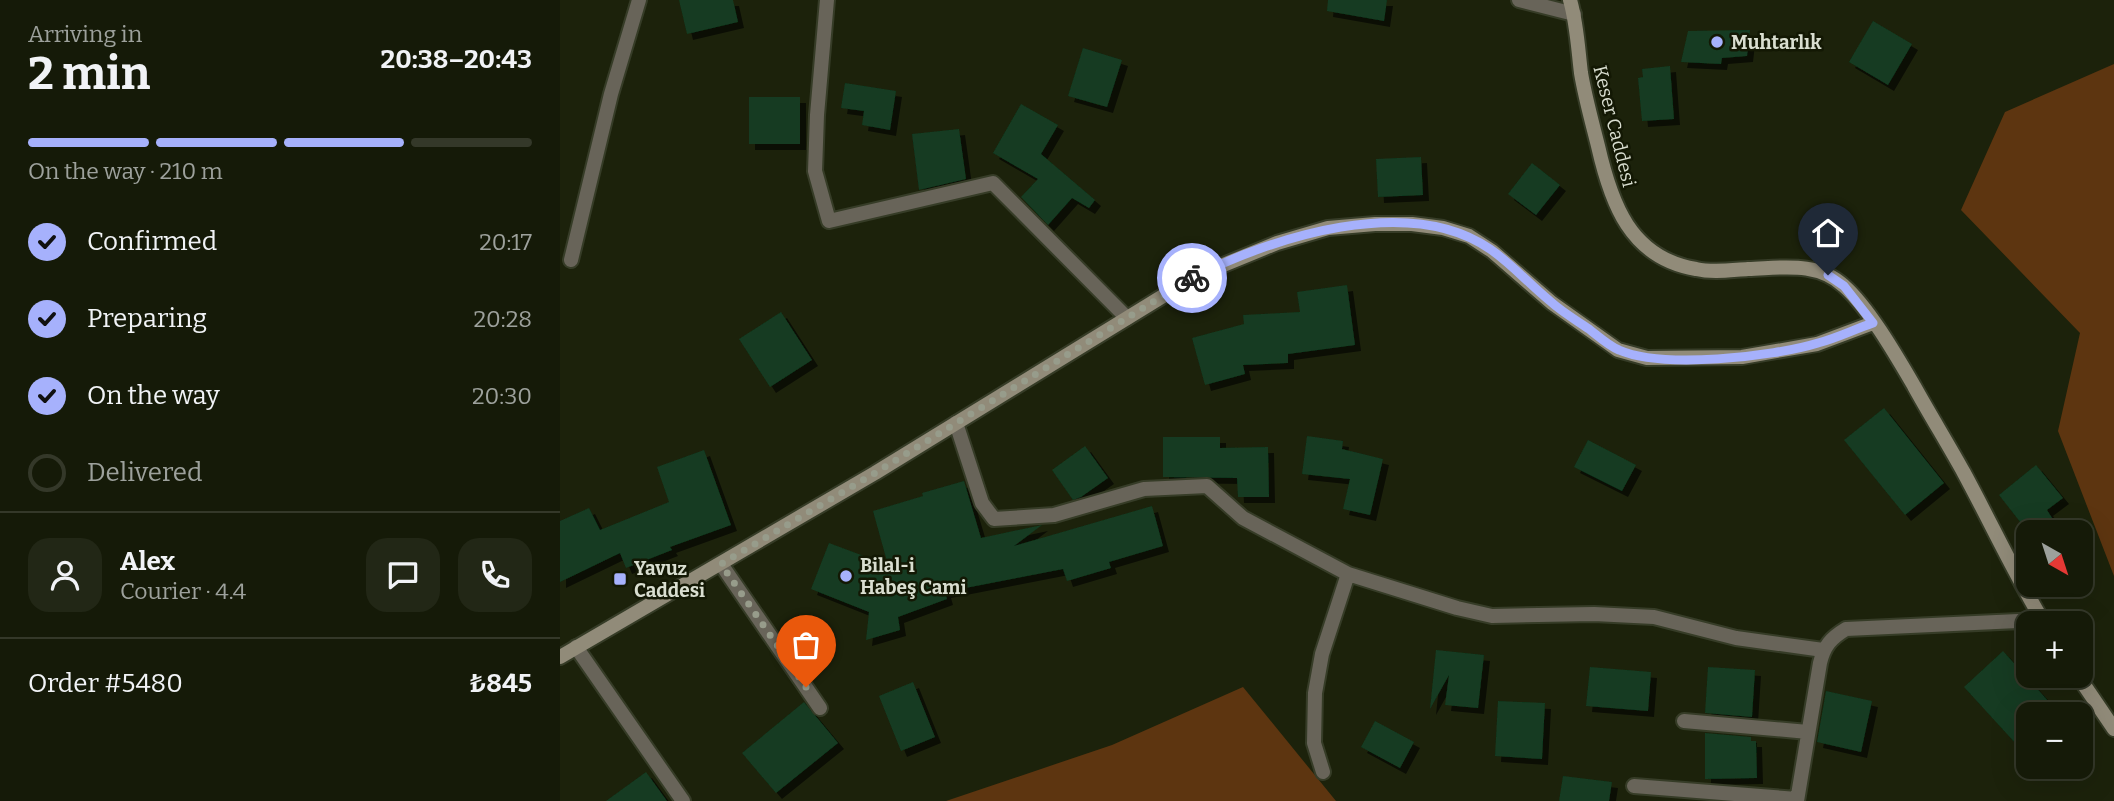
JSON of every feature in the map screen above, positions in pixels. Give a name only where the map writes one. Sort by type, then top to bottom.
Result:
[{"type":"main road","name":"Keser Caddesi","points":[[1572,7],[1581,75],[1605,179],[1617,210],[1629,229],[1642,244],[1660,257],[1696,270],[1800,267],[1828,275],[1844,286],[1895,354],[1962,470],[2037,611]]},
{"type":"main road","points":[[560,657],[721,564],[1194,277],[1277,243],[1328,228],[1412,224],[1443,228],[1469,236],[1492,251],[1552,303],[1618,350],[1647,358],[1742,357],[1817,344],[1873,323]]},
{"type":"main road","points":[[2086,688],[2114,729]]},
{"type":"street","points":[[571,260],[611,94],[639,0]]},
{"type":"street","points":[[827,0],[817,115],[816,171],[830,221],[993,183],[1127,318]]},
{"type":"street","points":[[1519,0],[1572,7]]},
{"type":"street","points":[[956,423],[982,503],[994,519],[1054,515],[1144,489],[1207,486],[1243,518],[1348,574],[1492,616],[1594,614],[1654,617],[1736,638],[1823,650]]},
{"type":"street","points":[[721,564],[820,708]]},
{"type":"street","points":[[1323,772],[1314,743],[1315,693],[1322,654],[1348,574]]},
{"type":"street","points":[[1634,786],[1797,800],[1823,650],[1832,637],[1846,629],[2016,623]]},
{"type":"street","points":[[576,648],[683,801]]},
{"type":"street","points":[[1684,721],[1808,732]]},
{"type":"shaded area","points":[[2114,64],[2114,576],[2058,431],[2080,333],[1961,210],[2005,112]]},
{"type":"shaded area","points":[[1243,687],[1336,801],[946,801],[1112,745]]},
{"type":"building","points":[[679,0],[733,0],[738,22],[687,34]]},
{"type":"building","points":[[1328,0],[1387,0],[1384,21],[1327,11]]},
{"type":"building","points":[[1873,21],[1912,44],[1888,85],[1849,62]]},
{"type":"building","name":"Muhtarlık","points":[[1750,30],[1747,56],[1722,58],[1721,64],[1681,62],[1688,31]]},
{"type":"building","points":[[1083,48],[1122,60],[1107,107],[1068,96]]},
{"type":"building","points":[[1670,66],[1674,119],[1642,121],[1638,78],[1643,77],[1642,69]]},
{"type":"building","points":[[845,83],[896,91],[890,130],[862,125],[864,111],[841,108]]},
{"type":"building","points":[[749,97],[800,97],[800,144],[749,144]]},
{"type":"building","points":[[1021,104],[1058,125],[1041,154],[1095,200],[1089,208],[1072,198],[1048,225],[1021,197],[1038,179],[993,153]]},
{"type":"building","points":[[959,129],[966,179],[919,190],[912,134]]},
{"type":"building","points":[[1421,157],[1423,195],[1378,197],[1376,159]]},
{"type":"building","points":[[1532,163],[1560,185],[1536,215],[1508,194]]},
{"type":"building","points":[[1347,285],[1355,345],[1288,354],[1288,363],[1243,365],[1245,374],[1205,385],[1192,338],[1244,324],[1243,315],[1300,312],[1297,292]]},
{"type":"building","points":[[781,312],[812,360],[770,387],[739,339]]},
{"type":"building","points":[[1884,408],[1944,483],[1905,515],[1844,440]]},
{"type":"building","points":[[1307,436],[1343,441],[1342,449],[1383,459],[1370,515],[1343,509],[1350,479],[1302,474]]},
{"type":"building","points":[[1163,437],[1220,437],[1220,448],[1268,447],[1269,497],[1238,497],[1237,478],[1163,477]]},
{"type":"building","points":[[1588,440],[1636,465],[1622,491],[1574,467]]},
{"type":"building","points":[[1085,446],[1108,478],[1073,500],[1052,470]]},
{"type":"building","points":[[704,450],[731,525],[670,547],[672,550],[626,568],[620,553],[560,582],[560,521],[589,508],[600,530],[669,502],[657,467]]},
{"type":"building","points":[[2036,465],[2063,498],[2047,510],[2053,520],[2019,520],[1999,495]]},
{"type":"building","points":[[964,481],[981,538],[1042,525],[1014,546],[1152,506],[1163,546],[1109,562],[1111,568],[1067,581],[1063,569],[945,592],[947,599],[898,617],[900,630],[866,640],[869,612],[811,589],[829,543],[888,565],[873,511]]},
{"type":"building","points":[[1436,650],[1484,655],[1478,708],[1445,705],[1449,675],[1430,709]]},
{"type":"building","points":[[2003,651],[2016,665],[2016,688],[2036,688],[2049,702],[2016,702],[2016,744],[1964,687]]},
{"type":"building","points":[[1590,667],[1651,672],[1648,711],[1586,706]]},
{"type":"building","points":[[1708,667],[1755,670],[1752,717],[1705,713]]},
{"type":"building","points":[[913,682],[935,737],[901,751],[879,696]]},
{"type":"building","points":[[1826,691],[1872,701],[1861,752],[1817,742]]},
{"type":"building","points":[[1498,701],[1545,703],[1542,759],[1495,756]]},
{"type":"building","points":[[804,702],[838,743],[776,793],[742,753]]},
{"type":"building","points":[[1375,721],[1414,742],[1400,768],[1361,747]]},
{"type":"building","points":[[1705,733],[1751,737],[1751,741],[1756,741],[1757,778],[1705,779]]},
{"type":"building","points":[[646,772],[667,801],[606,801]]},
{"type":"building","points":[[1563,776],[1612,782],[1609,801],[1559,801]]},
{"type":"way so far","points":[[806,687],[721,564],[875,473],[1192,278]]},
{"type":"place","name":"Muhtarlık","points":[[1717,42]]},
{"type":"place","name":"Bilal-i Habeş Cami","points":[[846,576]]},
{"type":"place","name":"Yavuz Caddesi","points":[[620,579]]},
{"type":"route","points":[[1192,278],[1277,243],[1328,228],[1375,224],[1412,224],[1443,228],[1469,236],[1492,251],[1552,303],[1618,350],[1647,358],[1680,359],[1742,357],[1817,344],[1873,323],[1844,286],[1828,275]]}]
